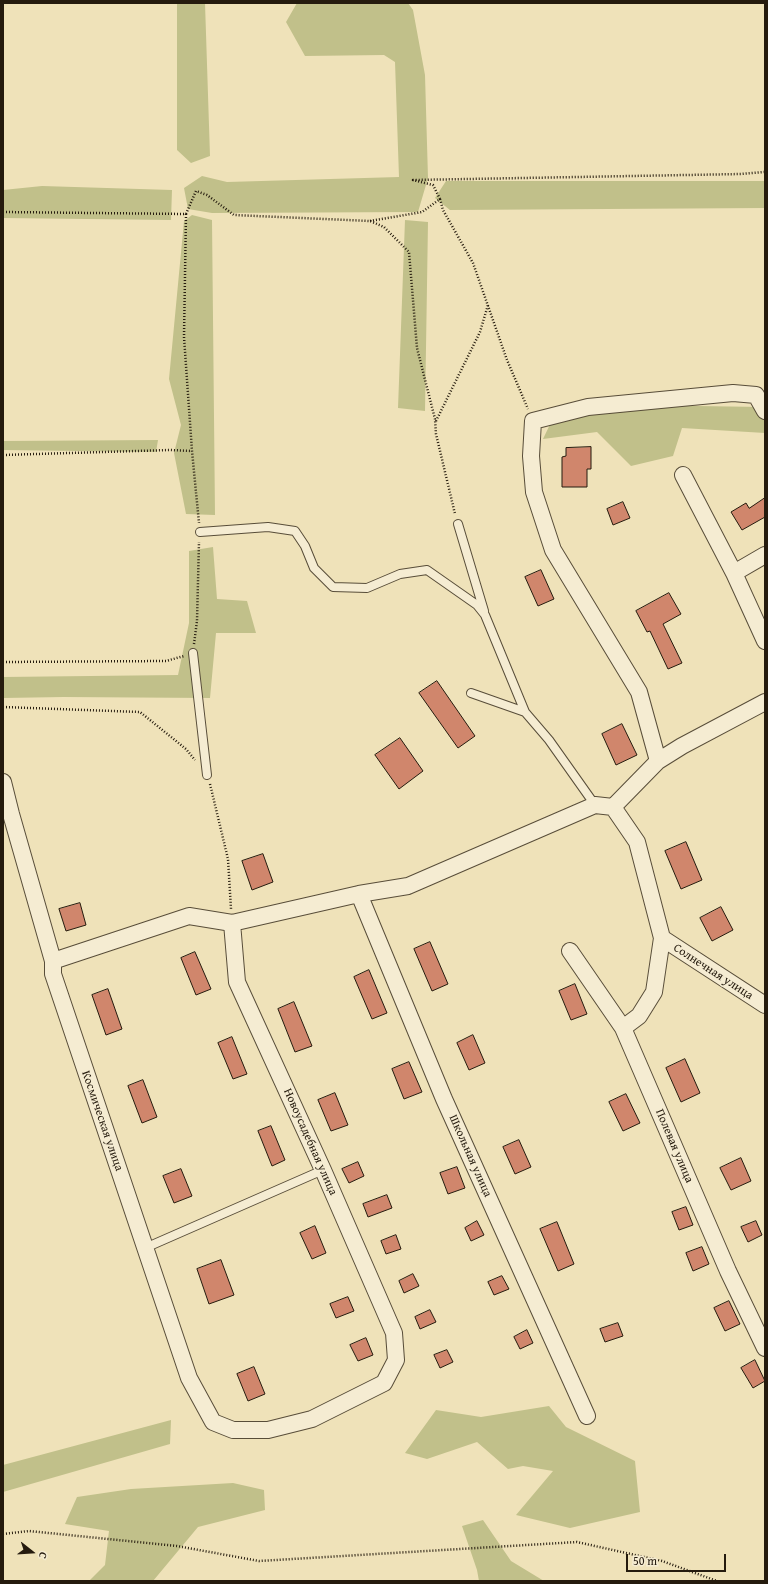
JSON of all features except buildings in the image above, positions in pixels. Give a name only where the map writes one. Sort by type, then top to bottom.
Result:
[{"type":"street","points":[[658,761],[639,692],[553,550],[534,492],[531,456],[533,421],[588,407],[733,394],[756,395],[765,411]]},
{"type":"street","points":[[683,475],[734,573],[765,641]]},
{"type":"street","points":[[734,573],[765,555]]},
{"type":"street","points":[[613,807],[658,761],[682,746],[765,702]]},
{"type":"street","name":"Космическая улица","points":[[3,782],[53,961],[53,974],[189,1378],[213,1422]]},
{"type":"street","points":[[53,961],[189,916],[232,923],[359,894],[408,886],[594,805],[613,807],[637,842],[662,938],[654,992],[639,1016],[623,1028]]},
{"type":"street","name":"Школьная улица","points":[[359,894],[444,1099],[587,1416]]},
{"type":"street","name":"Новоусадебная улица","points":[[213,1422],[233,1430],[268,1430],[312,1420],[384,1383],[396,1360],[394,1333],[323,1170],[237,982],[232,923]]},
{"type":"street","name":"Солнечная улица","points":[[662,938],[765,1005]]},
{"type":"street","name":"Полевая улица","points":[[570,951],[623,1028],[728,1271],[765,1348]]},
{"type":"lane","points":[[458,524],[485,615],[526,712],[549,740],[594,805]]},
{"type":"lane","points":[[200,532],[268,527],[295,531],[305,546],[314,568],[333,587],[367,588],[400,574],[427,570],[477,606],[485,615]]},
{"type":"lane","points":[[193,654],[207,775]]},
{"type":"lane","points":[[471,693],[526,712]]},
{"type":"lane","points":[[144,1248],[323,1170]]},
{"type":"path","points":[[533,421],[507,360],[472,262],[443,210],[440,199],[433,185],[413,180],[741,174],[765,172]]},
{"type":"path","points":[[3,662],[166,661],[193,654],[197,622],[200,532],[192,451],[184,337],[186,214],[196,191],[207,195],[234,215],[370,221],[422,212],[440,199]]},
{"type":"path","points":[[3,212],[186,214]]},
{"type":"path","points":[[370,221],[384,227],[409,252],[418,348],[435,422],[437,441],[458,524]]},
{"type":"path","points":[[435,422],[480,332],[488,305]]},
{"type":"path","points":[[3,455],[170,450],[192,451]]},
{"type":"path","points":[[3,707],[140,712],[186,749],[207,775],[228,859],[232,923]]},
{"type":"path","points":[[3,1534],[29,1531],[162,1544],[259,1561],[577,1542],[662,1561],[717,1581]]},
{"type":"shaded area","points":[[177,3],[205,3],[210,156],[191,163],[177,150]]},
{"type":"shaded area","points":[[297,3],[408,3],[413,10],[425,75],[428,178],[418,212],[212,213],[188,209],[184,188],[202,176],[227,182],[399,177],[395,62],[384,55],[305,56],[286,22]]},
{"type":"shaded area","points":[[446,181],[765,181],[765,208],[450,210],[435,198]]},
{"type":"shaded area","points":[[42,186],[172,190],[171,220],[3,218],[3,190]]},
{"type":"shaded area","points":[[192,215],[212,220],[215,515],[186,514],[174,453],[181,425],[169,379],[184,221]]},
{"type":"shaded area","points":[[405,220],[428,222],[425,411],[398,408]]},
{"type":"shaded area","points":[[565,404],[763,407],[765,408],[765,433],[682,428],[673,456],[631,466],[597,432],[543,439],[555,414]]},
{"type":"shaded area","points":[[158,440],[156,452],[3,450],[3,441]]},
{"type":"shaded area","points":[[213,547],[217,599],[247,601],[256,633],[216,633],[210,698],[3,698],[3,677],[178,675],[189,623],[189,551]]},
{"type":"shaded area","points":[[549,1406],[566,1427],[635,1461],[640,1512],[570,1528],[516,1515],[553,1471],[523,1466],[508,1469],[477,1442],[427,1459],[405,1453],[436,1410],[481,1417]]},
{"type":"shaded area","points":[[171,1420],[170,1444],[3,1492],[3,1465]]},
{"type":"shaded area","points":[[233,1483],[264,1490],[265,1510],[198,1527],[153,1581],[89,1581],[105,1565],[109,1531],[65,1524],[77,1497],[131,1489]]},
{"type":"shaded area","points":[[483,1520],[511,1561],[544,1581],[479,1581],[477,1570],[462,1526]]}]
